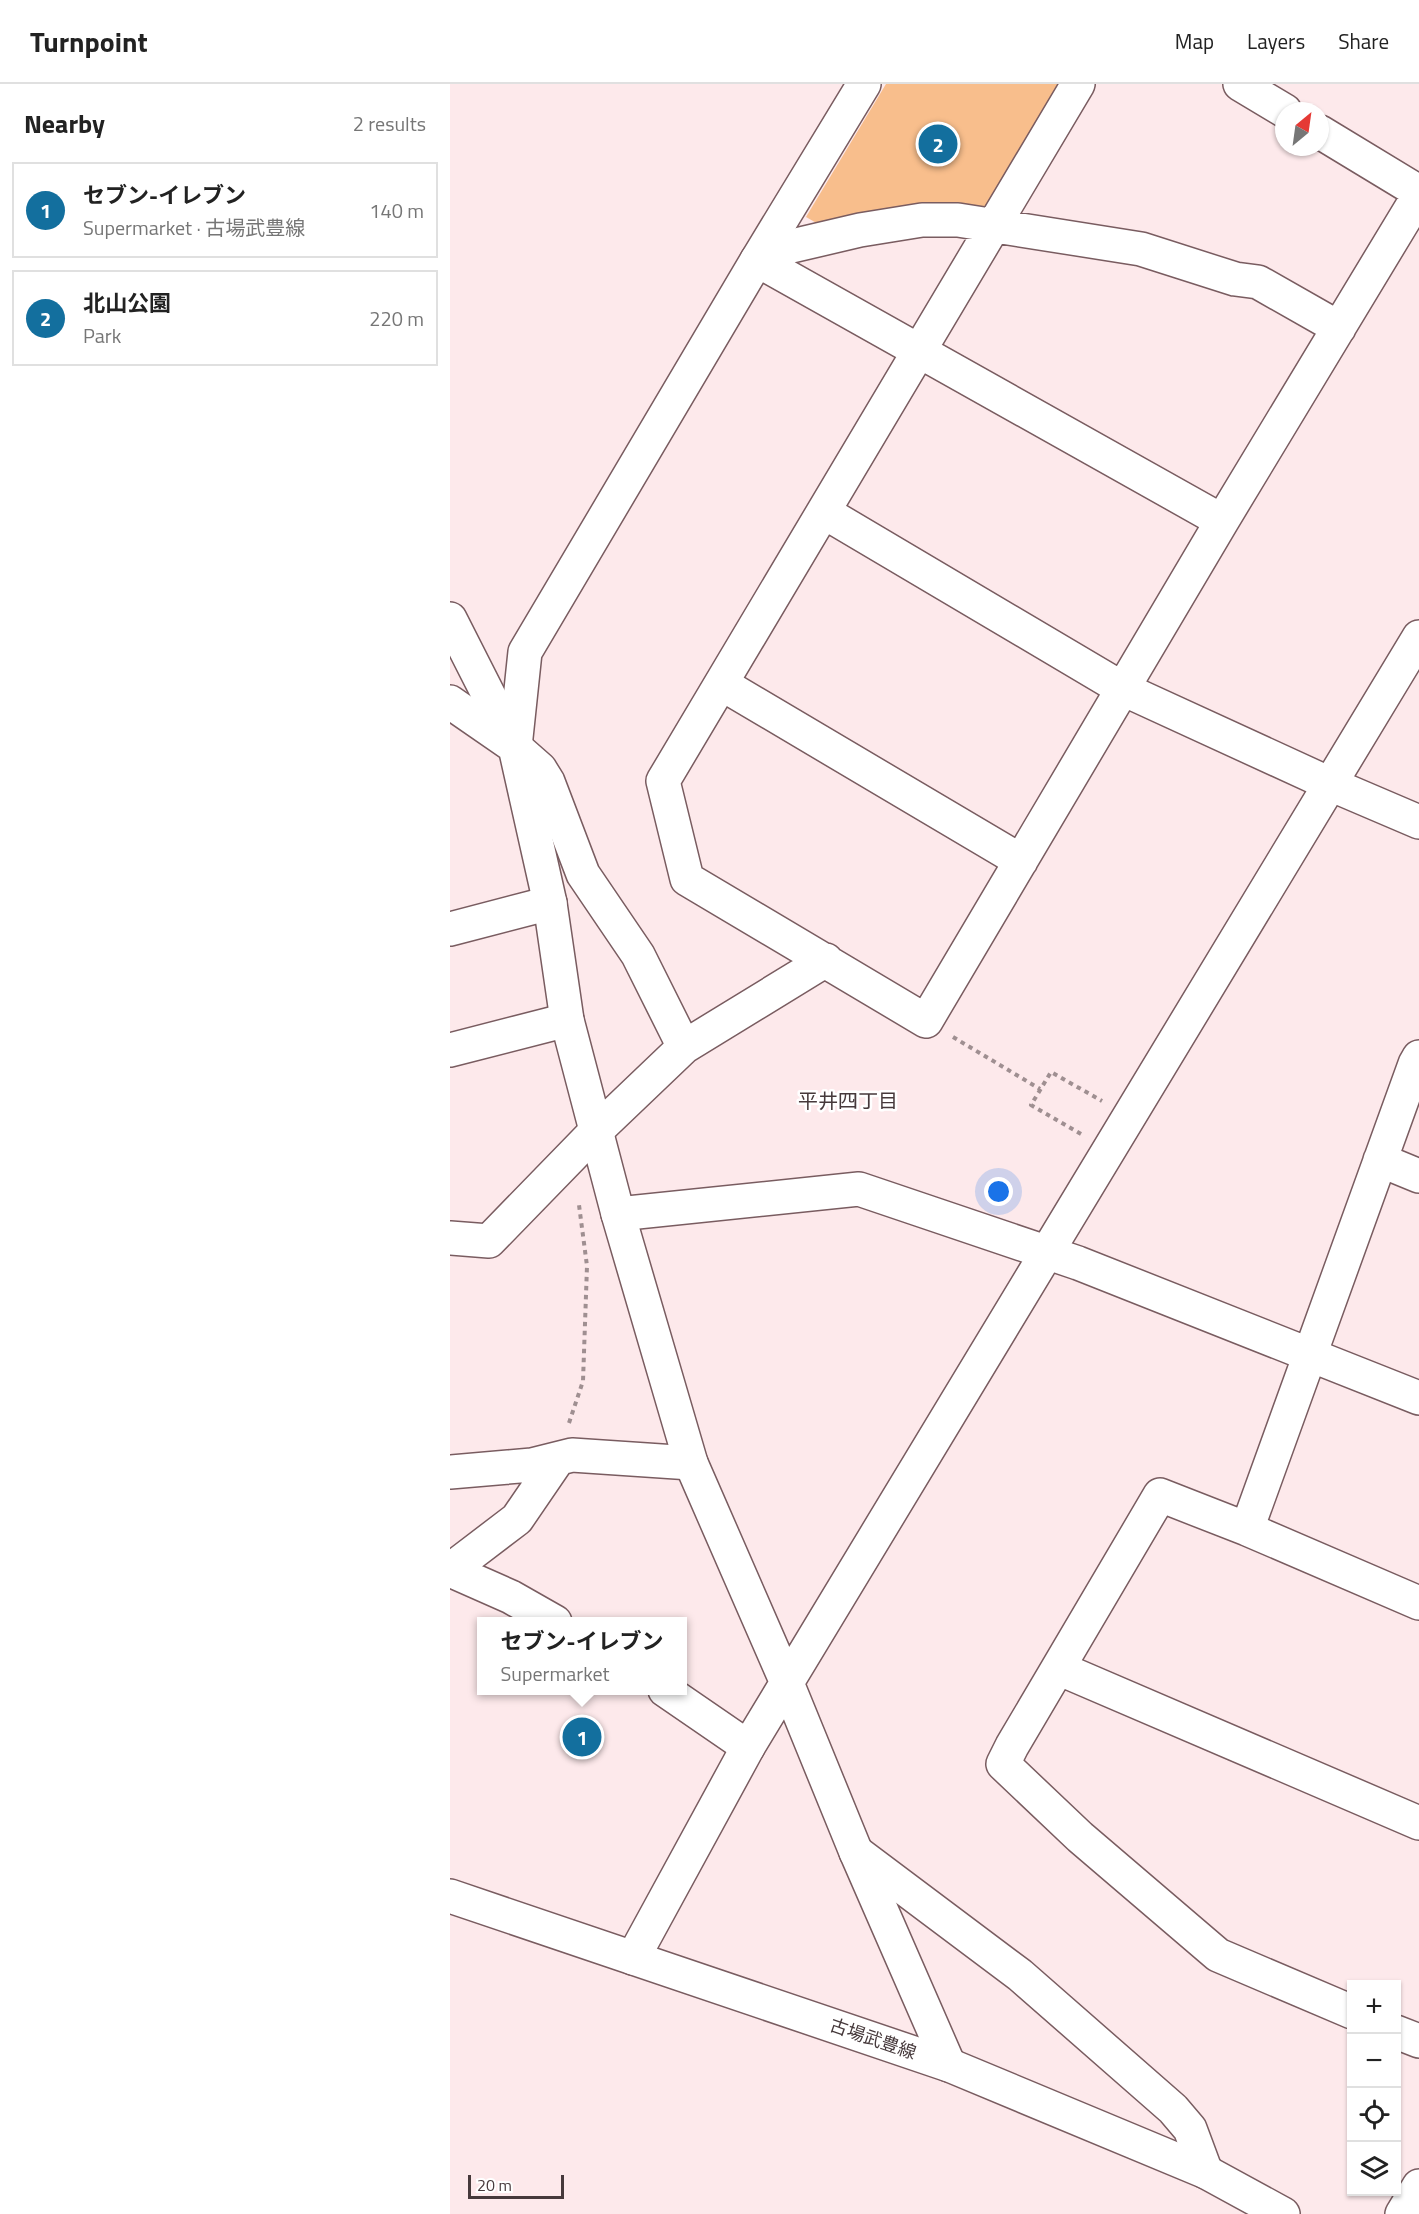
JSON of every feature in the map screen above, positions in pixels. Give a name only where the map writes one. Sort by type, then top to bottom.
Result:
[{"type":"street","points":[[515,747],[525,652],[864,84]]},
{"type":"street","points":[[1078,84],[663,781],[687,879],[926,1021],[1419,194],[1329,138]]},
{"type":"street","points":[[1240,84],[1275,105]]},
{"type":"street","points":[[757,260],[779,249],[890,225],[922,220],[958,219],[1142,249],[1235,279],[1258,282],[1339,328]]},
{"type":"street","points":[[757,260],[1222,521]]},
{"type":"street","points":[[824,512],[1123,689],[1330,784],[1419,822]]},
{"type":"street","points":[[450,619],[515,747],[550,903],[567,1020],[618,1214],[691,1463],[949,2065]]},
{"type":"street","points":[[633,1958],[748,1747],[1419,637]]},
{"type":"street","points":[[722,684],[1021,861]]},
{"type":"street","points":[[450,702],[515,747],[540,769],[548,782],[583,874],[638,955],[684,1047]]},
{"type":"street","points":[[450,929],[550,903]]},
{"type":"street","points":[[450,1238],[489,1241],[596,1131],[684,1047],[826,960]]},
{"type":"street","points":[[450,1050],[567,1020]]},
{"type":"street","points":[[1247,1529],[1414,1064],[1419,1057]]},
{"type":"street","points":[[1380,1160],[1419,1176]]},
{"type":"street","points":[[618,1214],[858,1189],[1047,1252],[1419,1398]]},
{"type":"street","points":[[450,1472],[532,1465],[572,1455],[691,1463]]},
{"type":"street","points":[[546,1617],[511,1597],[450,1570],[517,1519],[558,1459]]},
{"type":"street","points":[[1347,2010],[1218,1955],[1080,1837],[1003,1764],[1160,1495],[1247,1529],[1419,1603]]},
{"type":"street","points":[[1058,1668],[1419,1823]]},
{"type":"street","points":[[672,1695],[748,1747]]},
{"type":"street","points":[[856,1852],[1020,1975],[1173,2109],[1190,2129],[1206,2172]]},
{"type":"street","name":"古場武豊線","points":[[450,1896],[949,2065],[1206,2172],[1283,2214]]},
{"type":"street","points":[[1401,2034],[1419,2041]]},
{"type":"street","points":[[1402,2214],[1419,2186]]},
{"type":"path","points":[[926,1021],[1040,1089]]},
{"type":"path","points":[[1082,1135],[1031,1105],[1040,1089],[1051,1072],[1102,1101]]},
{"type":"path","points":[[558,1459],[582,1381],[586,1266],[573,1154]]},
{"type":"shaded area","points":[[886,84],[1061,84],[989,204],[974,211],[827,229],[806,217]]},
{"type":"place","name":"北山公園","points":[[938,144]]},
{"type":"place","name":"セブン-イレブン","points":[[582,1737]]},
{"type":"district","name":"平井四丁目","points":[[848,1101]]}]
